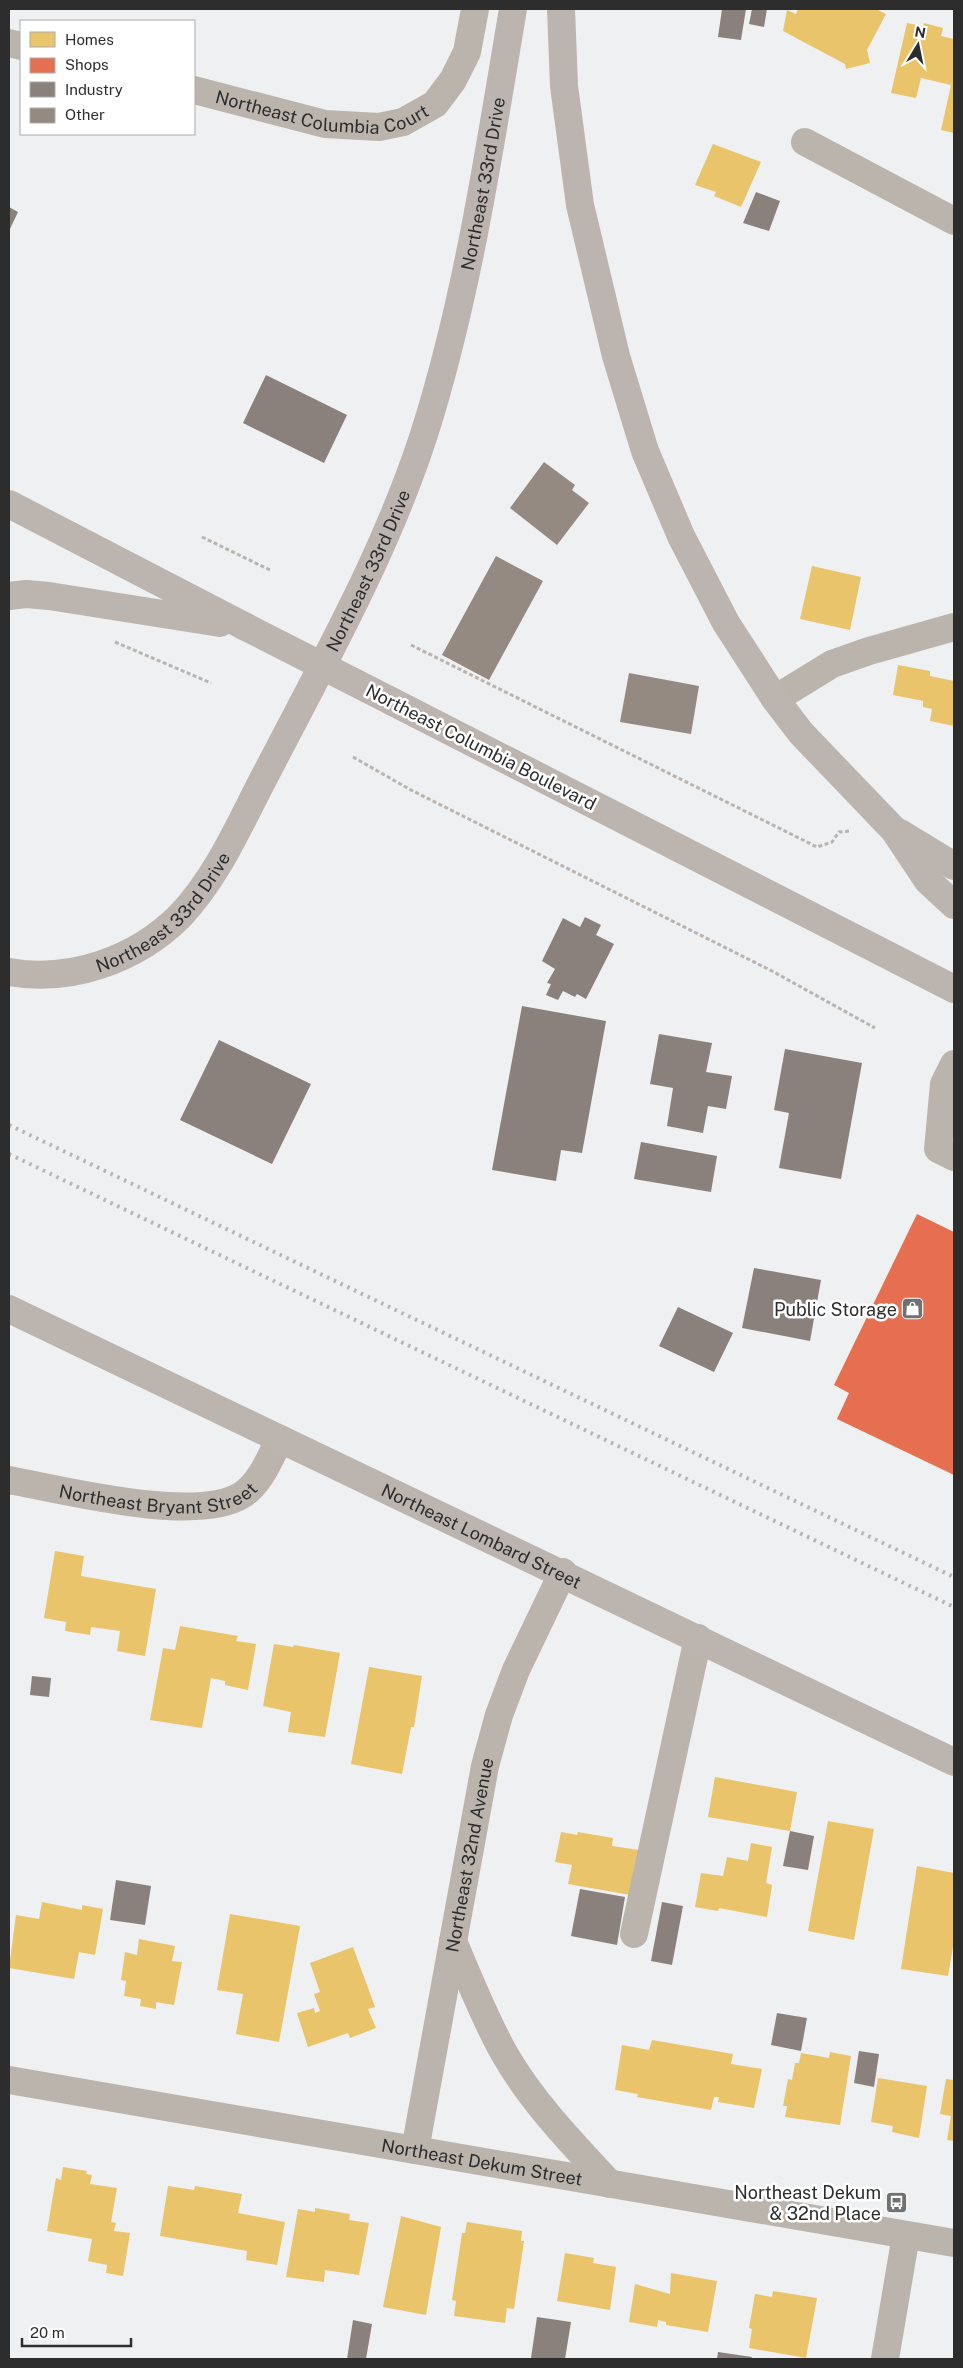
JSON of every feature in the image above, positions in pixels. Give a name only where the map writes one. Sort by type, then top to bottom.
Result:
[{"type":"main road","name":"Northeast 33rd Drive","points":[[9,972],[51,975],[80,971],[104,964],[146,944],[180,915],[196,896],[227,848],[381,544],[430,418],[458,315],[485,177],[513,9]]},
{"type":"main road","points":[[561,9],[564,86],[580,205],[616,356],[645,452],[680,536],[726,624],[775,698],[802,733],[894,830],[928,882],[954,905]]},
{"type":"main road","name":"Northeast Columbia Boulevard","points":[[9,504],[954,989]]},
{"type":"main road","points":[[9,596],[26,594],[48,596],[244,626]]},
{"type":"main road","points":[[894,830],[954,866]]},
{"type":"main road","name":"Northeast Lombard Street","points":[[9,1309],[562,1572],[954,1762]]},
{"type":"street","name":"Northeast Columbia Court","points":[[195,90],[325,124],[379,127],[402,122],[435,104],[453,80],[467,52],[475,9]]},
{"type":"street","points":[[805,142],[954,221]]},
{"type":"street","points":[[775,698],[832,664],[869,651],[954,627]]},
{"type":"street","points":[[954,1064],[944,1084],[938,1149],[954,1157]]},
{"type":"street","name":"Northeast Bryant Street","points":[[9,1480],[166,1508],[213,1505],[242,1495],[259,1478],[280,1438]]},
{"type":"street","name":"Northeast 32nd Avenue","points":[[415,2150],[485,1766],[516,1670],[562,1572]]},
{"type":"street","points":[[634,1934],[698,1638]]},
{"type":"street","points":[[454,1941],[480,2007],[505,2054],[541,2106],[610,2184]]},
{"type":"street","name":"Northeast Dekum Street","points":[[9,2080],[954,2243]]},
{"type":"street","points":[[885,2359],[906,2235]]},
{"type":"path","points":[[202,537],[270,570]]},
{"type":"path","points":[[93,603],[114,641],[211,683]]},
{"type":"path","points":[[411,645],[817,847],[832,842],[839,832],[856,830]]},
{"type":"path","points":[[353,757],[437,804],[772,971],[875,1028]]},
{"type":"building: Homes","points":[[798,9],[876,9],[886,14],[867,50],[870,63],[846,69],[845,64],[783,31],[787,10],[796,14]]},
{"type":"building: Homes","points":[[907,23],[923,26],[924,23],[943,28],[941,36],[954,39],[954,133],[941,130],[951,85],[921,78],[916,98],[891,93]]},
{"type":"building: Homes","points":[[713,144],[761,162],[741,207],[714,196],[716,192],[695,185]]},
{"type":"building: Homes","points":[[812,566],[861,577],[850,630],[800,619]]},
{"type":"building: Homes","points":[[898,665],[930,671],[930,676],[954,681],[954,726],[930,721],[932,709],[923,707],[923,701],[893,695]]},
{"type":"building: Homes","points":[[55,1551],[84,1556],[81,1576],[156,1589],[145,1656],[117,1651],[120,1631],[91,1627],[90,1635],[65,1631],[66,1622],[44,1618]]},
{"type":"building: Homes","points":[[180,1626],[238,1636],[236,1641],[256,1644],[248,1690],[225,1685],[225,1681],[211,1678],[202,1728],[150,1720],[163,1648],[175,1650]]},
{"type":"building: Homes","points":[[274,1644],[293,1647],[294,1645],[340,1653],[325,1737],[288,1732],[291,1712],[263,1706]]},
{"type":"building: Homes","points":[[369,1667],[422,1676],[414,1727],[411,1727],[402,1774],[351,1764]]},
{"type":"building: Homes","points":[[715,1777],[797,1792],[790,1831],[708,1817]]},
{"type":"building: Homes","points":[[828,1821],[874,1829],[854,1940],[808,1931]]},
{"type":"building: Homes","points":[[561,1832],[577,1835],[578,1832],[613,1838],[612,1846],[639,1850],[630,1895],[568,1884],[572,1865],[555,1862]]},
{"type":"building: Homes","points":[[751,1843],[772,1847],[766,1883],[772,1885],[767,1917],[719,1908],[718,1911],[695,1907],[701,1873],[723,1876],[727,1857],[748,1861]]},
{"type":"building: Homes","points":[[917,1866],[954,1873],[954,1941],[948,1976],[901,1969]]},
{"type":"building: Homes","points":[[42,1902],[82,1910],[82,1905],[103,1909],[95,1955],[79,1952],[74,1979],[9,1968],[16,1915],[39,1919]]},
{"type":"building: Homes","points":[[230,1914],[300,1926],[279,2042],[236,2034],[243,1994],[217,1990]]},
{"type":"building: Homes","points":[[139,1939],[175,1946],[172,1961],[182,1962],[174,2005],[156,2002],[156,2009],[140,2006],[141,1999],[124,1996],[126,1981],[121,1980],[125,1952],[137,1955]]},
{"type":"building: Homes","points":[[353,1947],[375,2007],[368,2009],[376,2028],[350,2038],[348,2033],[308,2047],[297,2013],[314,2008],[315,2013],[320,2011],[314,1994],[320,1992],[310,1963]]},
{"type":"building: Homes","points":[[652,2040],[733,2054],[731,2064],[762,2069],[754,2108],[718,2102],[719,2097],[714,2097],[711,2110],[637,2097],[638,2094],[615,2090],[622,2045],[649,2050]]},
{"type":"building: Homes","points":[[830,2052],[851,2056],[840,2125],[785,2117],[787,2106],[783,2106],[788,2079],[792,2080],[795,2063],[799,2063],[801,2053],[829,2058]]},
{"type":"building: Homes","points":[[878,2078],[927,2086],[919,2138],[892,2132],[893,2126],[871,2122]]},
{"type":"building: Homes","points":[[946,2079],[954,2080],[954,2141],[947,2140],[951,2116],[940,2114]]},
{"type":"building: Homes","points":[[63,2167],[87,2171],[86,2174],[92,2175],[90,2184],[117,2188],[111,2222],[116,2223],[114,2231],[130,2233],[123,2276],[106,2273],[107,2265],[88,2261],[92,2239],[47,2231],[56,2178],[61,2180]]},
{"type":"building: Homes","points":[[168,2186],[194,2190],[195,2186],[242,2194],[238,2213],[285,2222],[277,2265],[246,2260],[247,2251],[160,2236]]},
{"type":"building: Homes","points":[[315,2208],[350,2214],[349,2220],[369,2223],[359,2275],[325,2270],[324,2282],[286,2277],[298,2209],[315,2212]]},
{"type":"building: Homes","points":[[401,2216],[441,2227],[426,2315],[383,2307]]},
{"type":"building: Homes","points":[[467,2222],[522,2231],[521,2241],[524,2241],[514,2309],[507,2308],[505,2323],[454,2316],[456,2301],[452,2300],[462,2233],[465,2233]]},
{"type":"building: Homes","points":[[565,2253],[594,2258],[593,2263],[616,2267],[610,2310],[557,2301]]},
{"type":"building: Homes","points":[[671,2273],[717,2281],[708,2332],[666,2325],[666,2322],[658,2320],[657,2327],[629,2322],[635,2284],[670,2294]]},
{"type":"building: Homes","points":[[773,2291],[817,2298],[806,2358],[749,2348],[752,2329],[749,2328],[755,2294],[772,2297]]},
{"type":"building: Shops","name":"Public Storage","points":[[917,1214],[954,1232],[954,1475],[837,1419],[849,1393],[834,1385]]},
{"type":"building: Industry","points":[[722,9],[746,9],[741,40],[718,37]]},
{"type":"building: Industry","points":[[752,9],[767,9],[764,27],[749,24]]},
{"type":"building: Industry","points":[[756,192],[780,201],[769,231],[743,223]]},
{"type":"building: Industry","points":[[9,207],[18,212],[9,231]]},
{"type":"building: Industry","points":[[266,375],[347,415],[324,463],[243,423]]},
{"type":"building: Industry","points":[[585,917],[601,925],[596,935],[614,944],[586,999],[577,994],[575,997],[563,991],[558,1000],[546,995],[551,984],[547,983],[555,969],[542,961],[563,918],[580,927]]},
{"type":"building: Industry","points":[[522,1006],[606,1021],[582,1153],[561,1150],[556,1181],[492,1170]]},
{"type":"building: Industry","points":[[659,1034],[712,1043],[706,1072],[732,1076],[726,1109],[708,1106],[703,1133],[667,1126],[673,1088],[650,1084]]},
{"type":"building: Industry","points":[[219,1040],[311,1084],[272,1164],[180,1120]]},
{"type":"building: Industry","points":[[785,1049],[862,1063],[841,1179],[779,1168],[789,1113],[774,1110]]},
{"type":"building: Industry","points":[[641,1142],[717,1156],[711,1192],[634,1179]]},
{"type":"building: Industry","points":[[754,1268],[821,1280],[810,1341],[742,1328]]},
{"type":"building: Industry","points":[[678,1307],[733,1333],[714,1372],[659,1346]]},
{"type":"building: Industry","points":[[32,1676],[51,1678],[49,1697],[30,1695]]},
{"type":"building: Industry","points":[[790,1831],[814,1836],[808,1870],[783,1866]]},
{"type":"building: Industry","points":[[116,1880],[151,1886],[145,1925],[110,1920]]},
{"type":"building: Industry","points":[[580,1889],[625,1897],[617,1945],[571,1936]]},
{"type":"building: Industry","points":[[662,1902],[683,1906],[672,1965],[651,1961]]},
{"type":"building: Industry","points":[[777,2013],[807,2018],[801,2051],[771,2045]]},
{"type":"building: Industry","points":[[859,2051],[879,2054],[874,2087],[854,2083]]},
{"type":"building: Industry","points":[[537,2317],[571,2322],[565,2359],[531,2358]]},
{"type":"building: Industry","points":[[353,2320],[372,2324],[366,2359],[347,2359]]},
{"type":"building: Industry","points":[[718,2352],[752,2357],[751,2359],[717,2359]]},
{"type":"building: Other","points":[[544,462],[575,485],[572,490],[589,503],[557,545],[510,508]]},
{"type":"building: Other","points":[[496,556],[543,581],[489,680],[442,655]]},
{"type":"building: Other","points":[[629,673],[699,686],[691,734],[620,722]]},
{"type":"railway","points":[[9,1125],[954,1577]]},
{"type":"railway","points":[[9,1154],[954,1607]]},
{"type":"place","name":"Public Storage","points":[[913,1309]]},
{"type":"place","name":"Northeast Dekum & 32nd Place","points":[[897,2202]]}]
